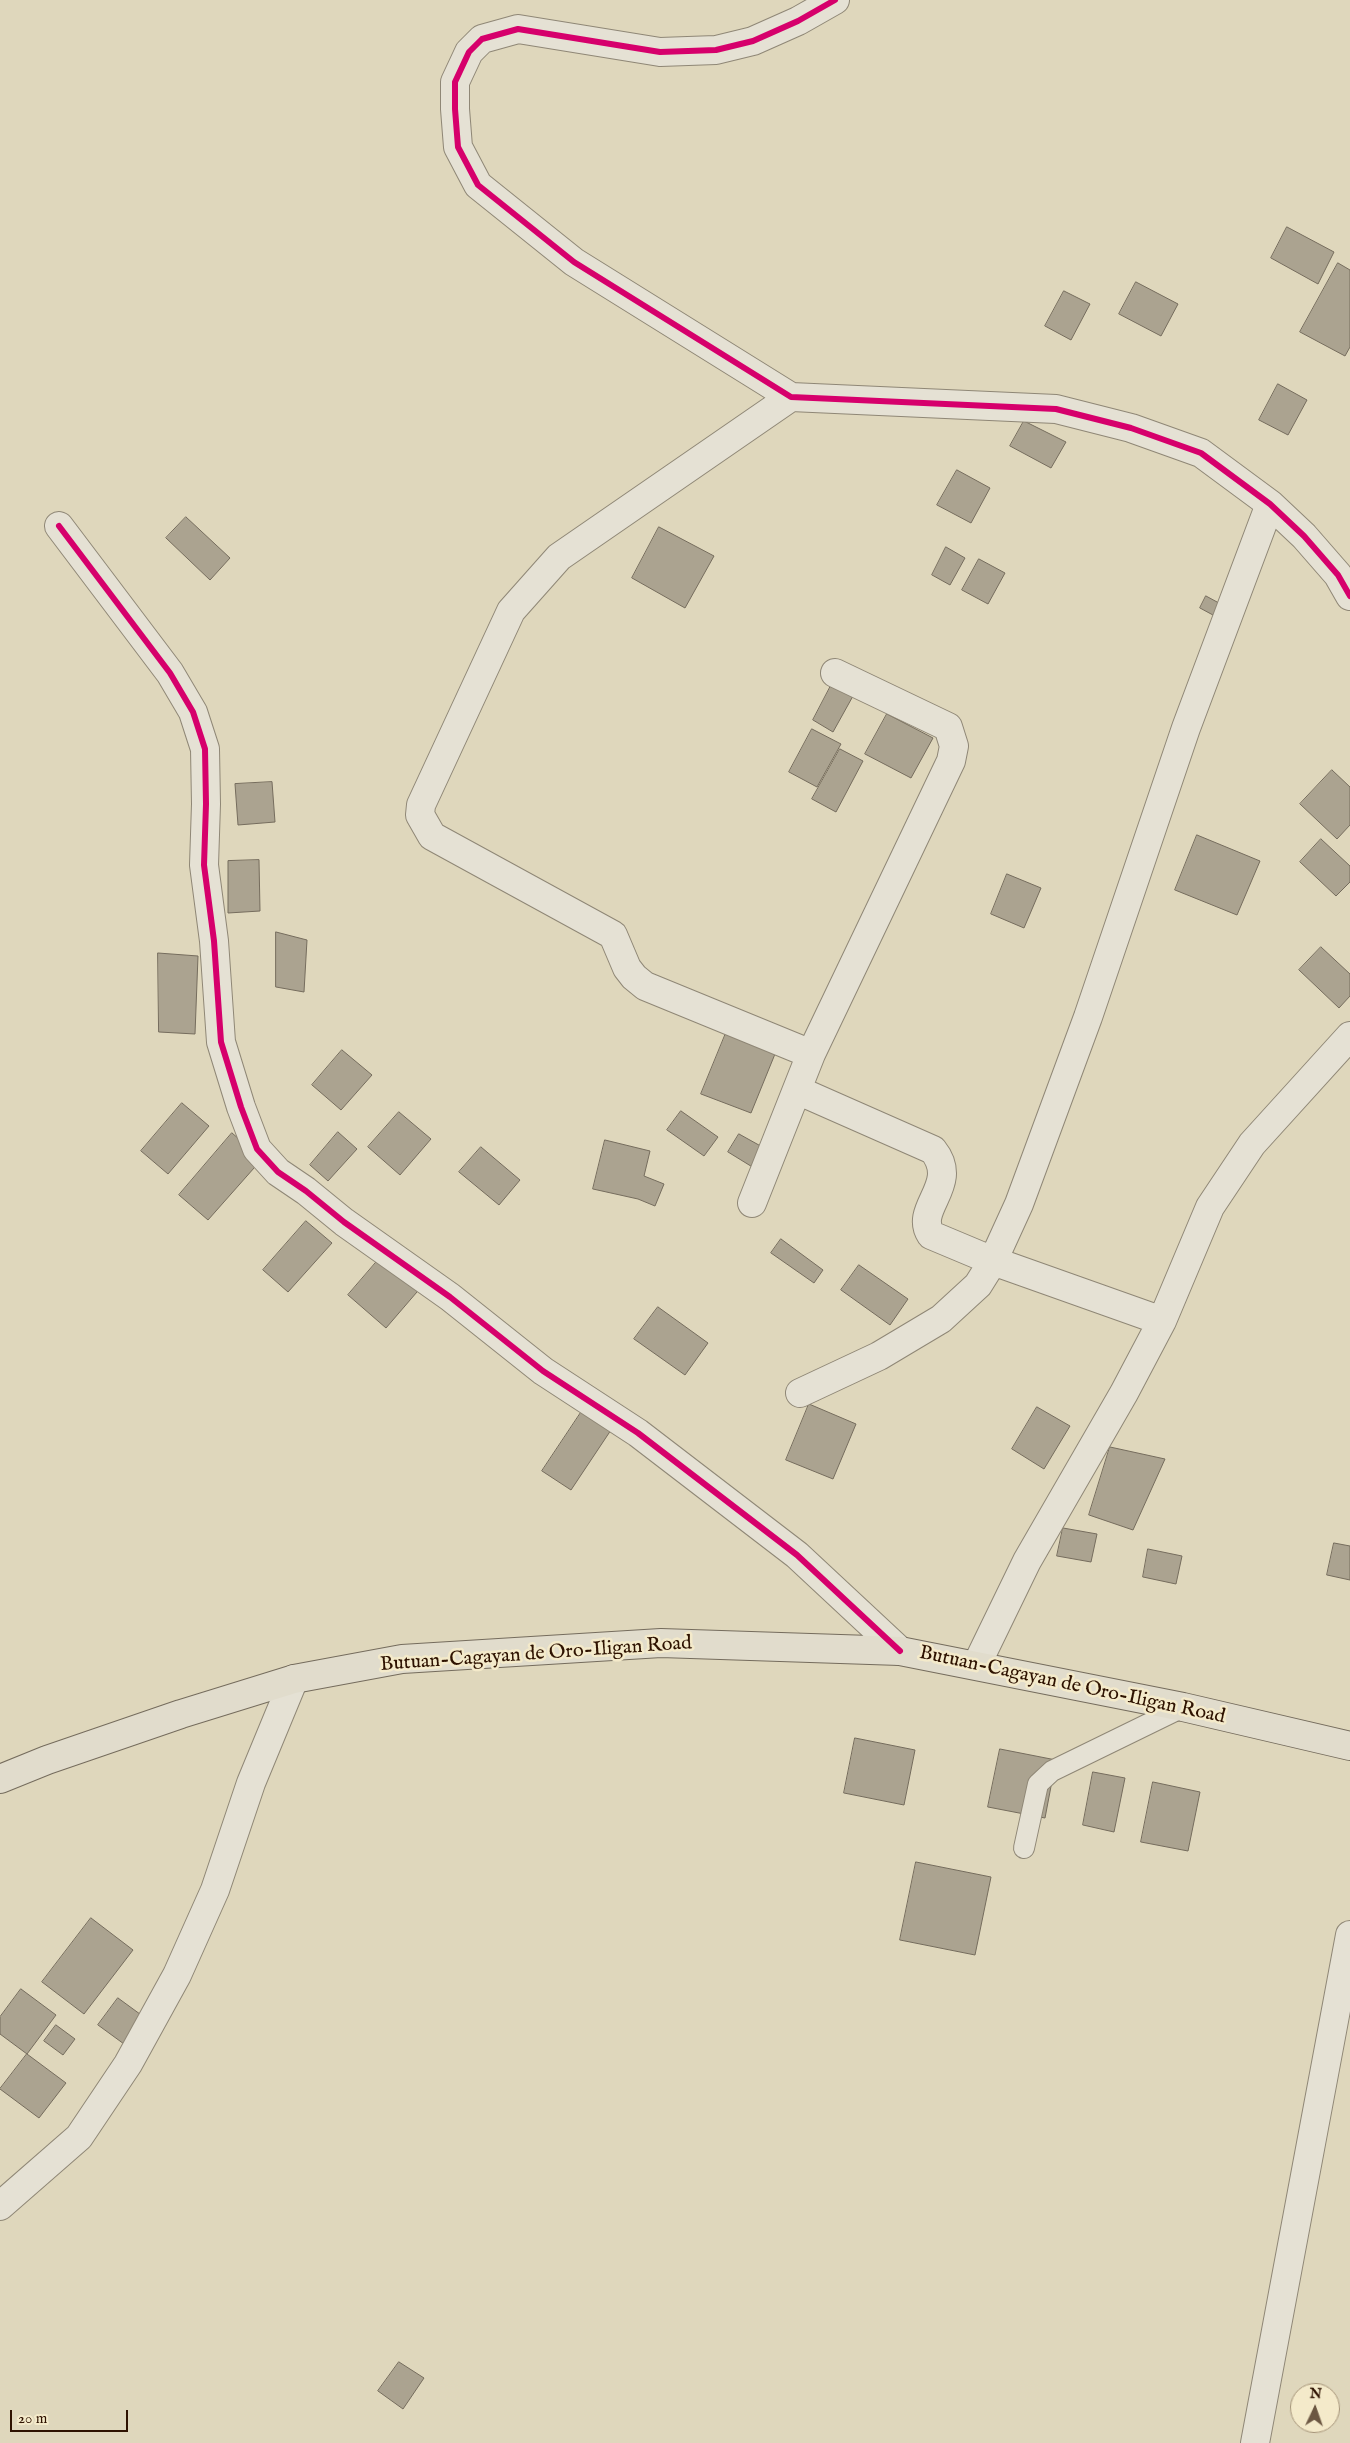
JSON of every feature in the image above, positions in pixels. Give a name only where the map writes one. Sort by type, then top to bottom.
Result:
[{"type":"highway","name":"Butuan-Cagayan de Oro-Iligan Road","points":[[0,1779],[46,1760],[181,1714],[294,1680],[402,1659],[661,1643],[900,1651],[977,1664],[1183,1707],[1350,1746]]},
{"type":"street","points":[[835,0],[798,21],[753,41],[716,50],[660,52],[518,29],[482,39],[469,52],[455,82],[454,110],[458,147],[478,185],[574,262],[791,397],[1056,409],[1131,428],[1201,453],[1270,504],[1304,536],[1338,575],[1350,596]]},
{"type":"street","points":[[791,397],[559,557],[511,610],[421,805],[420,815],[432,836],[614,935],[627,968],[645,986],[811,1054]]},
{"type":"street","points":[[800,1394],[879,1356],[941,1319],[978,1285],[993,1261],[1019,1204],[1085,1026],[1186,728],[1270,504]]},
{"type":"street","points":[[59,526],[170,674],[193,712],[204,749],[206,804],[204,865],[214,941],[221,1042],[241,1107],[258,1150],[278,1172],[306,1191],[344,1222],[450,1297],[543,1371],[638,1433],[798,1556],[900,1651]]},
{"type":"street","points":[[752,1203],[811,1054],[904,863],[951,761],[954,746],[948,727],[835,673]]},
{"type":"street","points":[[977,1664],[1027,1561],[1124,1393],[1162,1321],[1210,1207],[1252,1144],[1350,1036]]},
{"type":"street","points":[[797,1090],[933,1150],[942,1161],[944,1174],[928,1215],[927,1230],[931,1235],[993,1261],[1162,1321]]},
{"type":"street","points":[[0,2206],[79,2137],[128,2064],[177,1976],[215,1890],[252,1783],[294,1680]]},
{"type":"street","points":[[1255,2443],[1350,1936]]},
{"type":"lane","points":[[1024,1848],[1038,1784],[1052,1771],[1183,1707]]},
{"type":"building","points":[[1287,227],[1334,252],[1318,284],[1271,258]]},
{"type":"building","points":[[1338,263],[1350,270],[1350,347],[1345,356],[1300,332]]},
{"type":"building","points":[[1136,282],[1178,304],[1161,336],[1119,314]]},
{"type":"building","points":[[1064,291],[1090,304],[1071,340],[1045,326]]},
{"type":"building","points":[[1278,384],[1307,400],[1288,435],[1259,420]]},
{"type":"building","points":[[1024,421],[1066,442],[1051,468],[1010,446]]},
{"type":"building","points":[[957,470],[990,488],[971,523],[937,505]]},
{"type":"building","points":[[186,517],[230,558],[210,580],[166,538]]},
{"type":"building","points":[[659,527],[714,556],[685,608],[632,578]]},
{"type":"building","points":[[946,547],[965,558],[950,585],[932,575]]},
{"type":"building","points":[[979,559],[1005,573],[988,604],[962,590]]},
{"type":"building","points":[[1206,596],[1230,609],[1224,621],[1200,608]]},
{"type":"building","points":[[836,676],[858,687],[833,732],[813,720]]},
{"type":"building","points":[[887,714],[933,738],[911,778],[865,754]]},
{"type":"building","points":[[812,729],[841,744],[817,787],[789,772]]},
{"type":"building","points":[[840,749],[863,761],[836,812],[812,799]]},
{"type":"building","points":[[1332,770],[1350,787],[1350,825],[1337,839],[1300,804]]},
{"type":"building","points":[[272,782],[275,822],[238,825],[235,784]]},
{"type":"building","points":[[1197,835],[1260,861],[1237,915],[1175,890]]},
{"type":"building","points":[[1321,839],[1350,866],[1350,882],[1336,896],[1300,862]]},
{"type":"building","points":[[259,860],[260,911],[228,913],[228,861]]},
{"type":"building","points":[[1007,874],[1041,888],[1024,928],[991,914]]},
{"type":"building","points":[[276,932],[307,940],[304,992],[276,987]]},
{"type":"building","points":[[1321,947],[1350,974],[1350,996],[1339,1008],[1299,970]]},
{"type":"building","points":[[158,953],[198,956],[195,1034],[159,1032]]},
{"type":"building","points":[[726,1033],[775,1054],[751,1113],[701,1094]]},
{"type":"building","points":[[342,1050],[372,1075],[341,1110],[312,1085]]},
{"type":"building","points":[[182,1103],[209,1126],[168,1174],[141,1151]]},
{"type":"building","points":[[681,1111],[718,1137],[704,1156],[667,1130]]},
{"type":"building","points":[[399,1112],[431,1139],[400,1175],[368,1147]]},
{"type":"building","points":[[338,1132],[357,1149],[328,1181],[310,1165]]},
{"type":"building","points":[[232,1133],[262,1159],[208,1220],[179,1195]]},
{"type":"building","points":[[739,1134],[766,1149],[754,1168],[728,1152]]},
{"type":"building","points":[[605,1140],[650,1151],[644,1176],[664,1184],[655,1206],[638,1199],[593,1189]]},
{"type":"building","points":[[481,1147],[520,1180],[499,1205],[459,1172]]},
{"type":"building","points":[[306,1221],[332,1243],[288,1292],[263,1270]]},
{"type":"building","points":[[781,1239],[823,1270],[814,1283],[771,1253]]},
{"type":"building","points":[[385,1252],[423,1285],[386,1328],[348,1295]]},
{"type":"building","points":[[859,1265],[908,1299],[890,1325],[841,1290]]},
{"type":"building","points":[[658,1307],[708,1343],[685,1375],[634,1339]]},
{"type":"building","points":[[809,1404],[856,1424],[833,1479],[786,1460]]},
{"type":"building","points":[[1037,1407],[1070,1426],[1044,1469],[1012,1449]]},
{"type":"building","points":[[584,1408],[613,1427],[571,1490],[542,1471]]},
{"type":"building","points":[[1110,1447],[1165,1459],[1133,1530],[1089,1515]]},
{"type":"building","points":[[1063,1528],[1097,1534],[1091,1562],[1057,1556]]},
{"type":"building","points":[[1334,1543],[1350,1546],[1350,1580],[1327,1575]]},
{"type":"building","points":[[1148,1549],[1182,1556],[1176,1584],[1143,1577]]},
{"type":"building","points":[[855,1738],[915,1750],[904,1805],[844,1793]]},
{"type":"building","points":[[1000,1749],[1056,1760],[1045,1818],[988,1807]]},
{"type":"building","points":[[1093,1772],[1125,1778],[1114,1832],[1083,1825]]},
{"type":"building","points":[[1153,1782],[1200,1792],[1188,1851],[1141,1842]]},
{"type":"building","points":[[916,1862],[991,1877],[975,1955],[900,1940]]},
{"type":"building","points":[[91,1918],[133,1950],[84,2014],[42,1982]]},
{"type":"building","points":[[21,1989],[56,2015],[27,2054],[0,2034],[0,2017]]},
{"type":"building","points":[[118,1998],[144,2017],[124,2044],[98,2025]]},
{"type":"building","points":[[56,2025],[75,2039],[63,2055],[44,2041]]},
{"type":"building","points":[[27,2054],[66,2083],[39,2118],[0,2089]]},
{"type":"building","points":[[399,2362],[424,2378],[403,2409],[378,2391]]},
{"type":"cycle path","points":[[835,0],[798,21],[753,41],[716,50],[660,52],[518,29],[482,39],[469,52],[455,82],[458,147],[478,185],[574,262],[791,397],[1056,409],[1131,428],[1201,453],[1270,504],[1304,536],[1338,575],[1350,596]]},
{"type":"cycle path","points":[[59,526],[170,673],[193,712],[205,749],[204,865],[214,941],[221,1042],[241,1107],[257,1149],[278,1172],[306,1191],[344,1222],[450,1297],[543,1371],[638,1433],[797,1555],[900,1651]]}]
